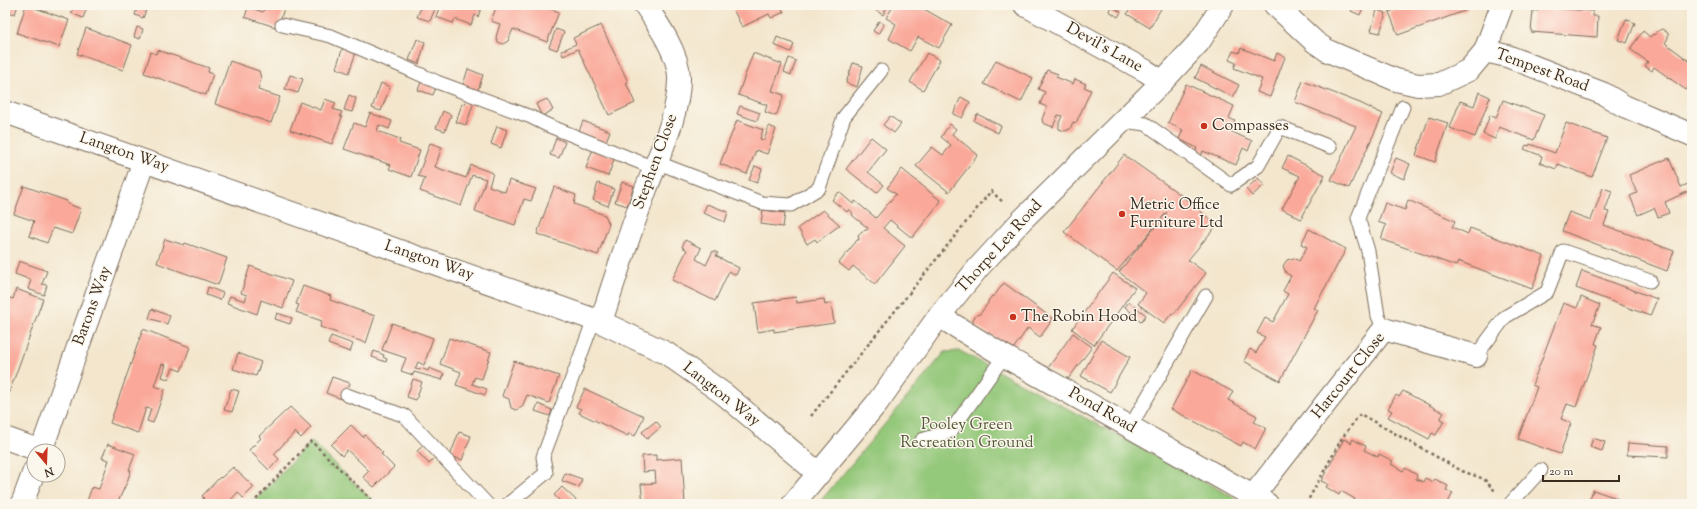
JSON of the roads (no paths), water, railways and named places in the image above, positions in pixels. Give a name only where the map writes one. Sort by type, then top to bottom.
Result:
[{"type":"street","name":"Stephen Close","points":[[597,320],[676,108],[679,75],[672,50],[660,26],[645,5]]},
{"type":"street","name":"Devil's Lane","points":[[1025,5],[1146,71],[1162,82]]},
{"type":"street","name":"Thorpe Lea Road","points":[[793,504],[877,402],[939,316],[978,268],[1022,220],[1162,82],[1199,42],[1223,5]]},
{"type":"street","name":"Tempest Road","points":[[1275,5],[1315,42],[1328,51],[1396,80],[1418,85],[1439,84],[1469,70],[1485,51],[1506,56],[1604,94],[1624,106],[1692,135]]},
{"type":"street","points":[[1485,51],[1502,5]]},
{"type":"street","name":"Langton Way","points":[[5,112],[597,320],[666,353],[724,394],[819,474]]},
{"type":"street","name":"Barons Way","points":[[44,443],[144,160]]},
{"type":"street","name":"Pond Road","points":[[939,316],[1004,356],[1260,500]]},
{"type":"street","name":"Harcourt Close","points":[[1260,500],[1384,329],[1476,356]]},
{"type":"street","points":[[5,438],[26,446]]},
{"type":"street","points":[[22,504],[30,483]]},
{"type":"lane","points":[[282,25],[331,36],[437,82],[655,165],[762,203],[791,206],[819,188],[844,117],[881,72]]},
{"type":"lane","points":[[1384,329],[1378,316],[1368,251],[1358,218],[1403,107]]},
{"type":"lane","points":[[1122,121],[1146,124],[1231,185],[1258,166],[1280,127],[1330,147]]},
{"type":"lane","points":[[1476,356],[1505,317],[1547,292],[1563,251],[1650,281]]},
{"type":"lane","points":[[1130,427],[1206,296]]},
{"type":"lane","points":[[508,504],[546,473],[543,457],[597,320]]},
{"type":"lane","points":[[922,440],[951,431],[1004,356]]},
{"type":"lane","points":[[348,395],[405,416],[487,504]]},
{"type":"lane","points":[[1510,504],[1541,470]]},
{"type":"place","name":"Compasses","points":[[1204,126]]},
{"type":"place","name":"Metric Office Furniture Ltd","points":[[1122,214]]},
{"type":"place","name":"The Robin Hood","points":[[1013,317]]},
{"type":"park label","name":"Pooley Green Recreation Ground","points":[[967,434]]}]
